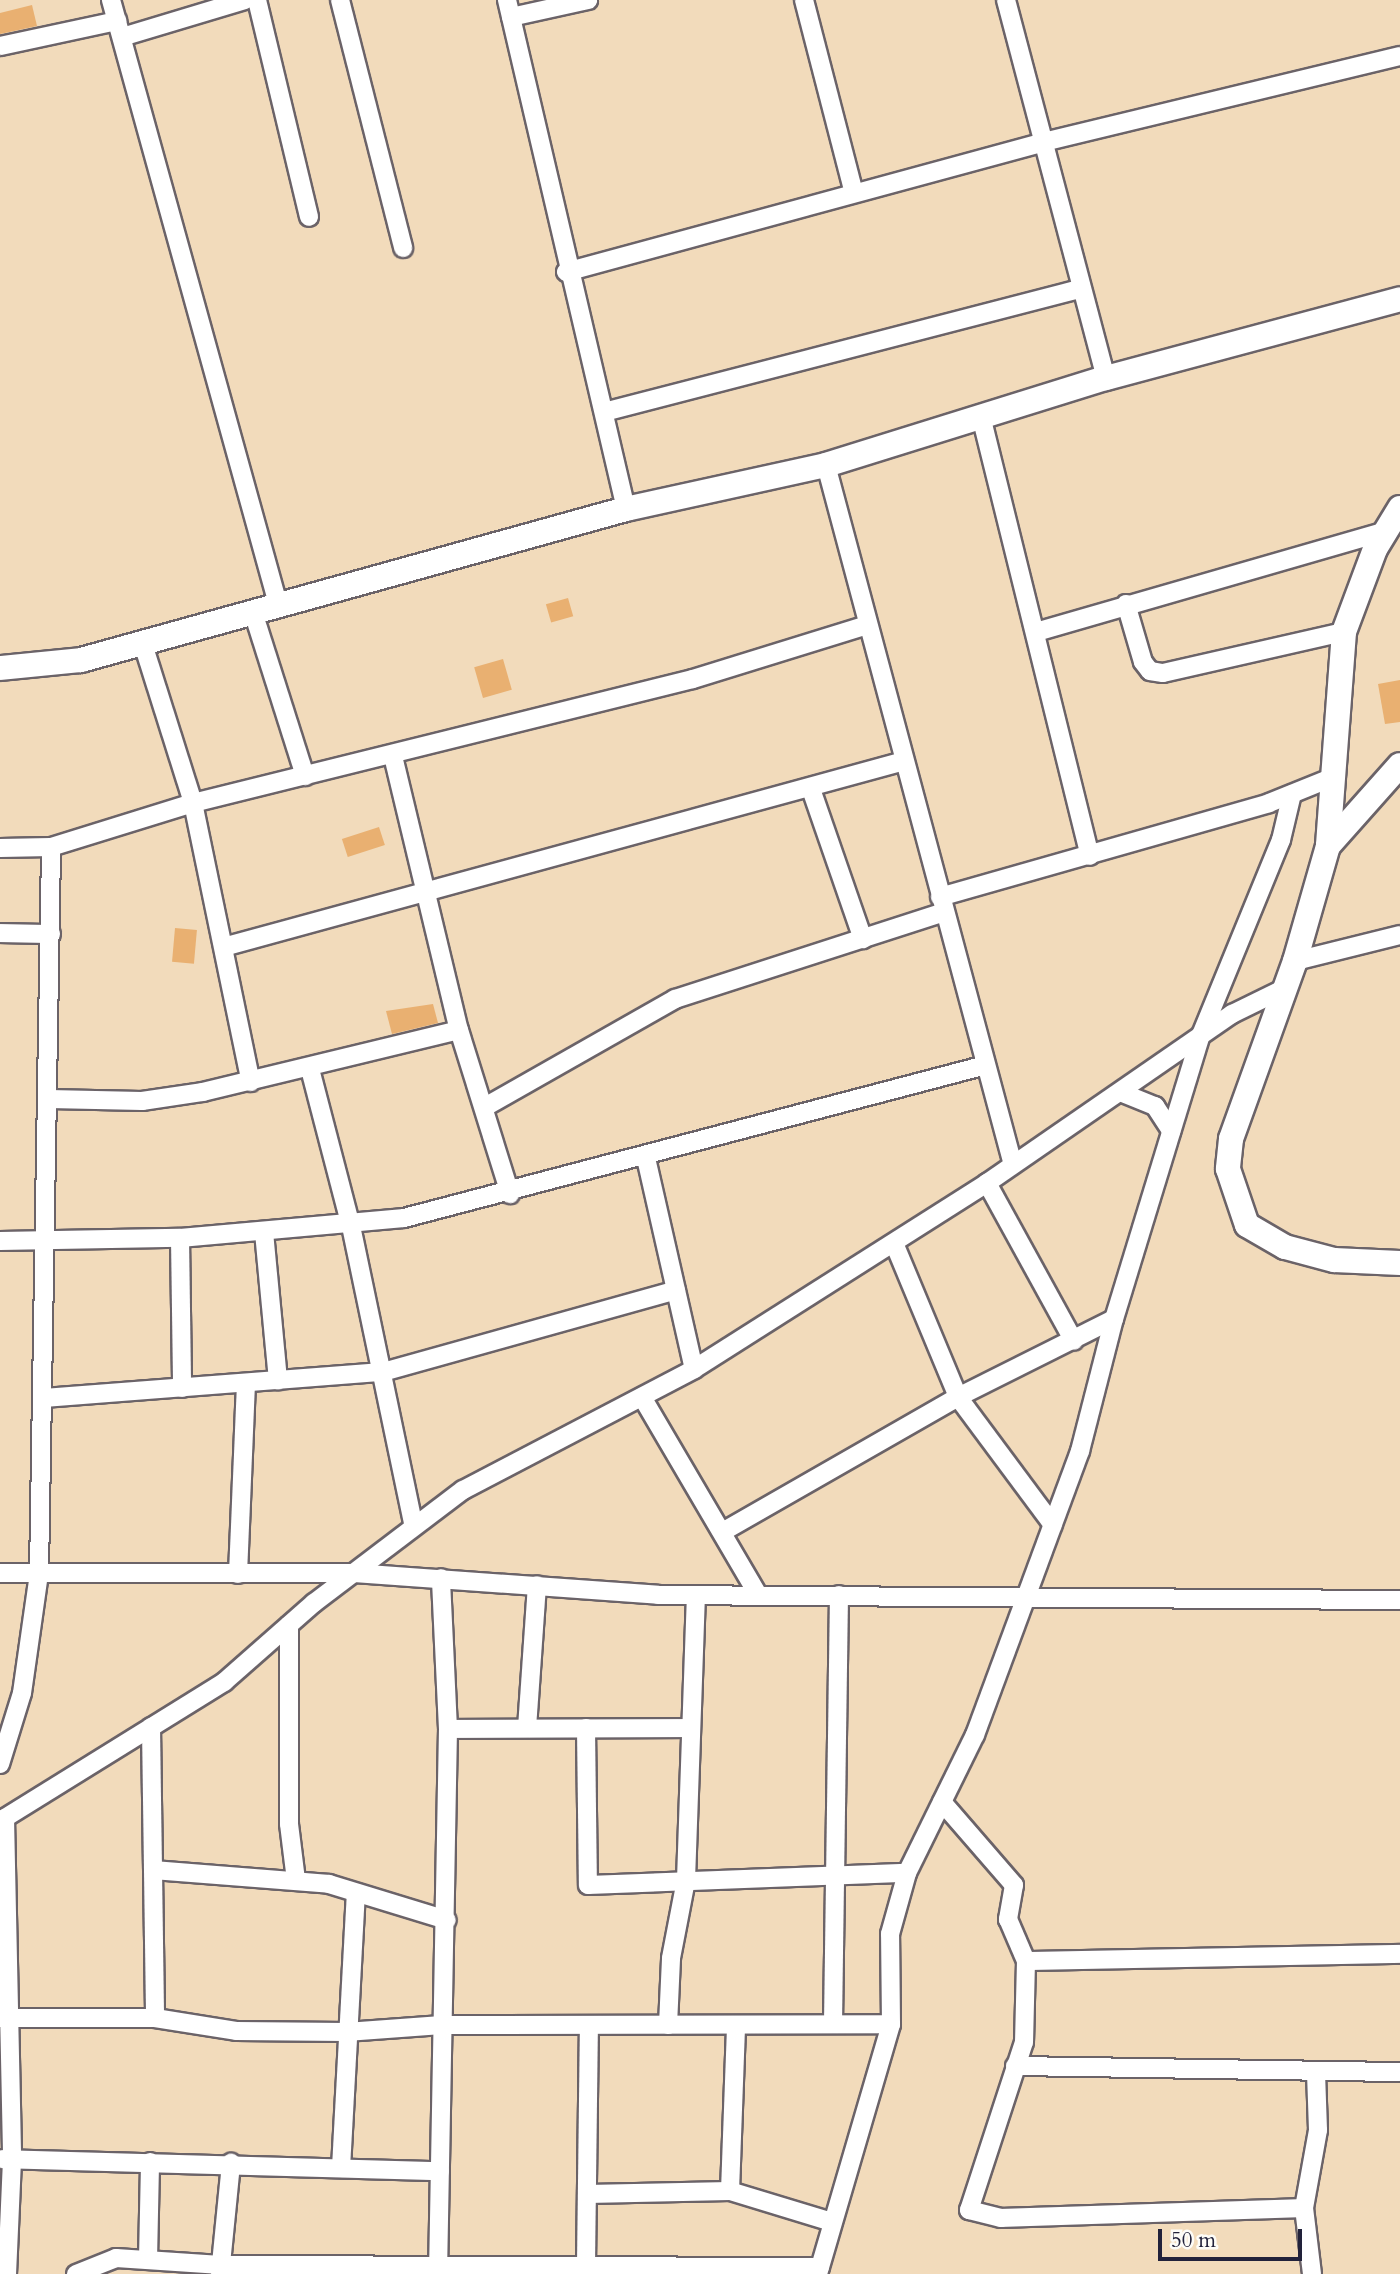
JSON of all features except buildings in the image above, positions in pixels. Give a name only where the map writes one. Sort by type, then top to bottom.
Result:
[{"type":"street","points":[[111,0],[279,608]]},
{"type":"street","points":[[0,46],[120,29],[245,0]]},
{"type":"street","points":[[257,0],[309,217]]},
{"type":"street","points":[[340,0],[403,248]]},
{"type":"street","points":[[588,0],[509,8],[566,272],[604,412],[626,509]]},
{"type":"street","points":[[804,0],[854,193]]},
{"type":"street","points":[[1006,0],[1106,378]]},
{"type":"street","points":[[566,272],[1044,142],[1400,56]]},
{"type":"street","points":[[604,412],[1081,289]]},
{"type":"street","points":[[0,668],[81,660],[279,608],[626,509],[825,466],[1106,378],[1400,299]]},
{"type":"street","points":[[981,416],[1090,856]]},
{"type":"street","points":[[825,466],[864,626],[904,761],[982,1066],[1012,1161]]},
{"type":"street","points":[[1400,508],[1386,531],[1344,632],[1328,846],[1295,961],[1231,1139],[1234,1202],[1247,1225],[1285,1247],[1334,1260],[1400,1263]]},
{"type":"street","points":[[1036,632],[1386,531]]},
{"type":"street","points":[[1126,604],[1143,662],[1150,671],[1163,673],[1344,632]]},
{"type":"street","points":[[254,614],[305,776]]},
{"type":"street","points":[[0,848],[51,847],[193,803],[393,756],[693,679],[864,626]]},
{"type":"street","points":[[143,644],[193,803],[227,946],[251,1083]]},
{"type":"street","points":[[393,756],[460,1030],[510,1194]]},
{"type":"street","points":[[227,946],[426,895],[904,761]]},
{"type":"street","points":[[1328,846],[1400,765]]},
{"type":"street","points":[[485,1107],[674,999],[863,939],[941,905],[1292,794],[1331,778]]},
{"type":"street","points":[[811,789],[863,939]]},
{"type":"street","points":[[76,2274],[116,2258],[220,2270],[586,2264],[819,2270],[891,2024],[890,1934],[907,1873],[975,1735],[1023,1593],[1053,1525],[1200,1035],[1281,840],[1292,794]]},
{"type":"street","points":[[2,1753],[22,1693],[40,1573],[51,847]]},
{"type":"street","points":[[0,933],[51,934]]},
{"type":"street","points":[[1295,961],[1400,935]]},
{"type":"street","points":[[7,2274],[3,1820],[224,1682],[413,1524],[463,1490],[695,1369],[987,1183],[1012,1161],[1121,1092],[1200,1035],[1283,989]]},
{"type":"street","points":[[49,1099],[142,1101],[251,1083],[460,1030]]},
{"type":"street","points":[[0,1241],[47,1243],[180,1238],[351,1226],[510,1194],[982,1066]]},
{"type":"street","points":[[310,1069],[351,1226],[413,1524]]},
{"type":"street","points":[[1121,1092],[1155,1105],[1171,1131]]},
{"type":"street","points":[[646,1158],[695,1369]]},
{"type":"street","points":[[987,1183],[1074,1341]]},
{"type":"street","points":[[264,1232],[278,1380]]},
{"type":"street","points":[[180,1238],[182,1388]]},
{"type":"street","points":[[894,1243],[958,1397],[1053,1525]]},
{"type":"street","points":[[43,1398],[383,1372],[676,1290]]},
{"type":"street","points":[[724,1531],[958,1397],[1114,1319]]},
{"type":"street","points":[[238,1574],[246,1383]]},
{"type":"street","points":[[642,1397],[724,1531],[758,1595]]},
{"type":"street","points":[[0,1573],[354,1573],[696,1595],[1023,1593],[1400,1600]]},
{"type":"street","points":[[438,2268],[442,2025],[447,1920],[448,1729],[441,1578]]},
{"type":"street","points":[[527,1728],[537,1585]]},
{"type":"street","points":[[833,2024],[839,1594]]},
{"type":"street","points":[[668,2025],[671,1958],[686,1880],[696,1595]]},
{"type":"street","points":[[289,1625],[289,1824],[296,1880]]},
{"type":"street","points":[[151,1727],[155,2018]]},
{"type":"street","points":[[586,1728],[587,1885],[907,1873]]},
{"type":"street","points":[[448,1729],[691,1728]]},
{"type":"street","points":[[942,1802],[1014,1885],[1008,1919],[1026,1961],[1024,2042],[968,2197],[976,2217],[1304,2208]]},
{"type":"street","points":[[153,1870],[296,1880],[356,1893],[447,1920]]},
{"type":"street","points":[[341,2168],[346,2032],[356,1893]]},
{"type":"street","points":[[1026,1961],[1400,1954]]},
{"type":"street","points":[[6,2018],[155,2018],[236,2031],[346,2032],[442,2025],[891,2024]]},
{"type":"street","points":[[586,2264],[589,2025]]},
{"type":"street","points":[[730,2191],[736,2025]]},
{"type":"street","points":[[1015,2066],[1400,2072]]},
{"type":"street","points":[[1312,2274],[1304,2208],[1318,2130],[1316,2072]]},
{"type":"street","points":[[6,2159],[231,2163],[440,2171]]},
{"type":"street","points":[[148,2260],[150,2162]]},
{"type":"street","points":[[220,2270],[231,2163]]},
{"type":"street","points":[[587,2194],[730,2191],[832,2222]]}]
